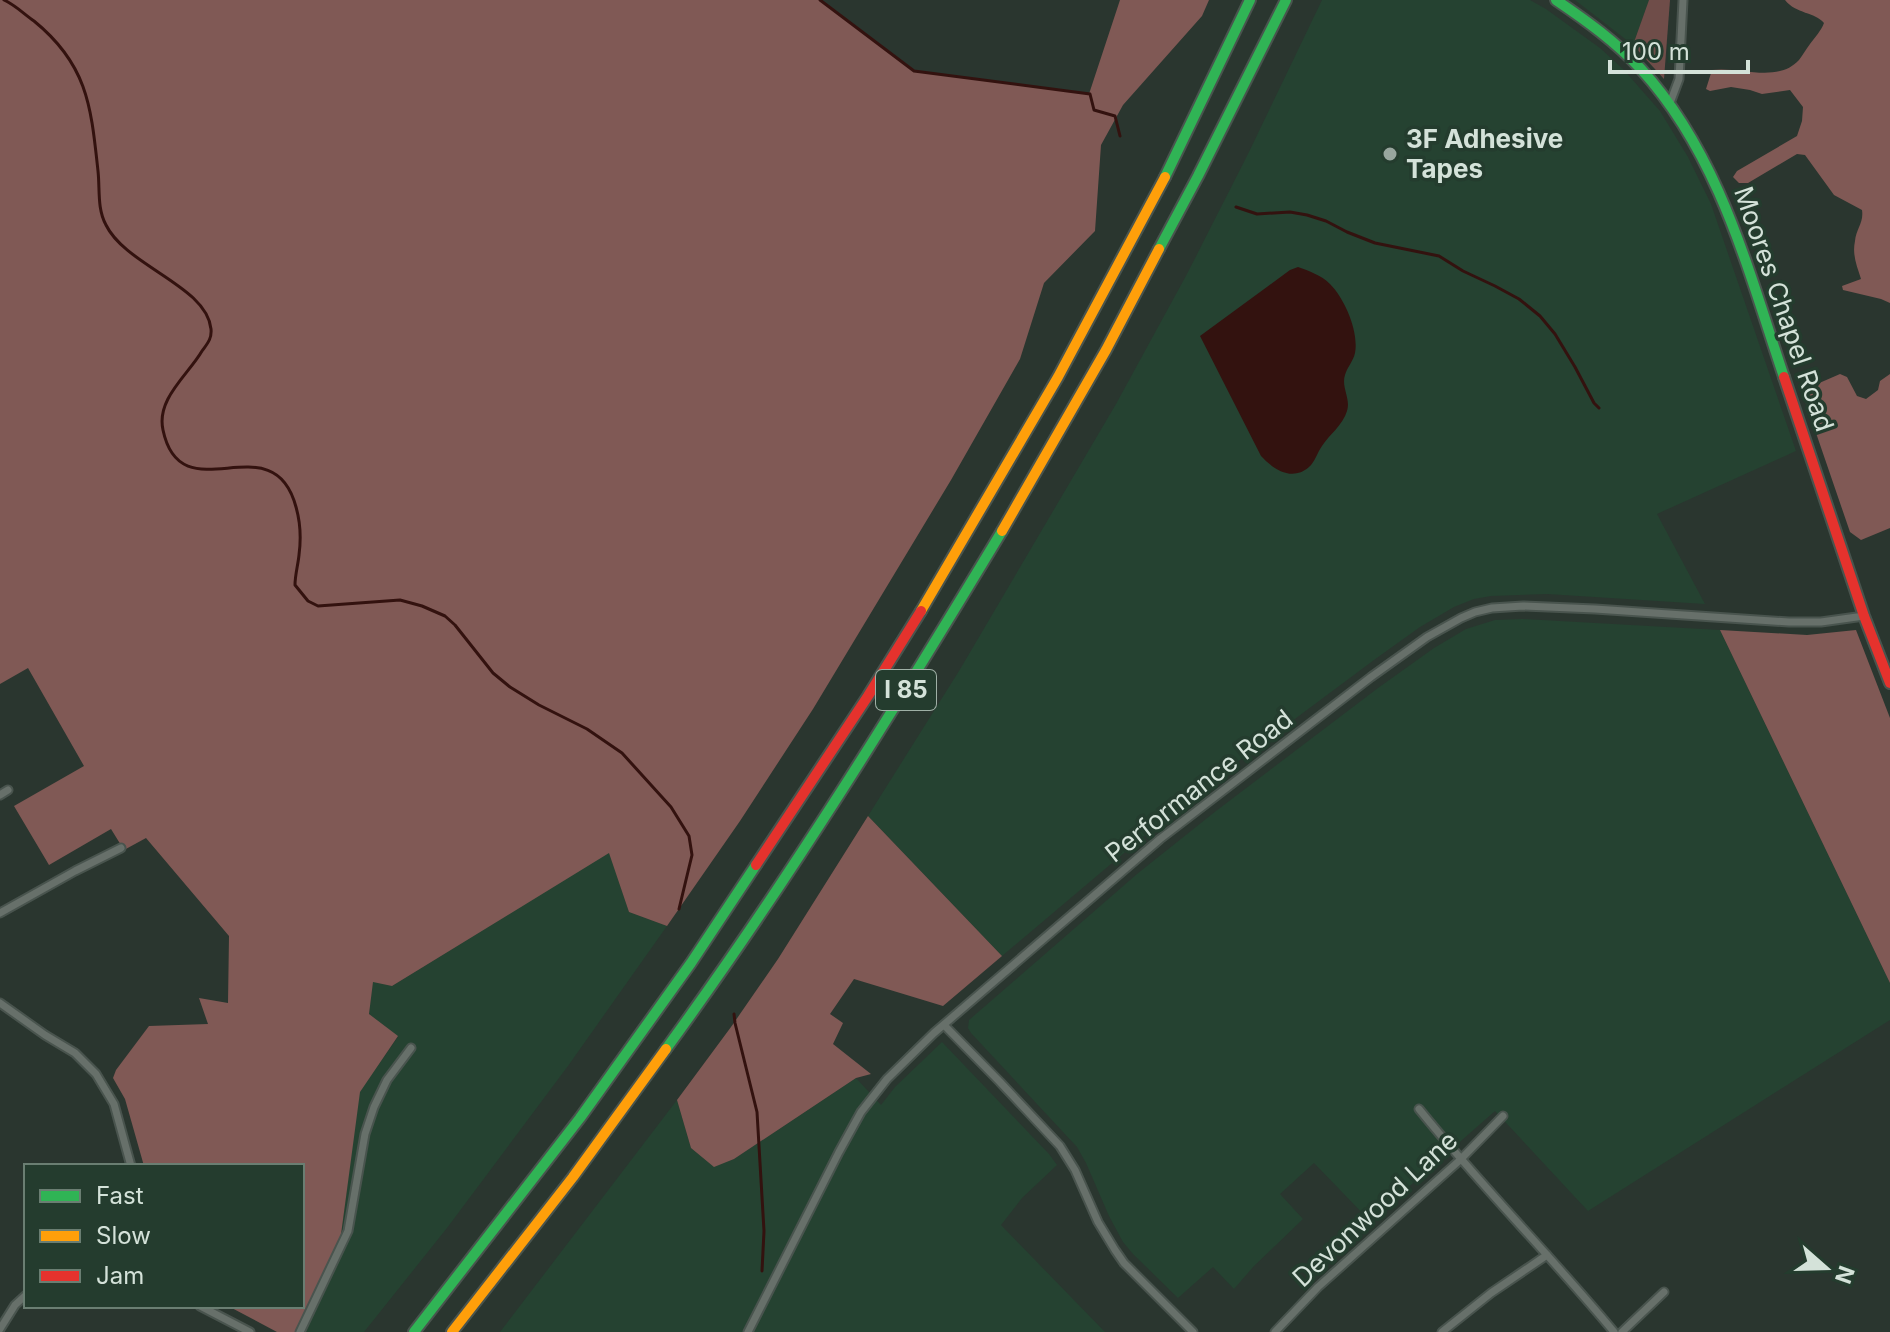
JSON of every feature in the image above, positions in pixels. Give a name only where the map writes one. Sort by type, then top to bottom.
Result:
[{"type":"main road","name":"I 85","points":[[414,1332],[580,1118],[691,963],[868,696],[1058,377],[1176,156],[1250,0]]},
{"type":"main road","name":"I 85","points":[[452,1332],[643,1080],[730,958],[890,717],[990,553],[1069,415],[1164,242],[1286,0]]},
{"type":"main road","name":"Moores Chapel Road","points":[[1556,0],[1632,60],[1670,103],[1714,178],[1864,616],[1890,683]]},
{"type":"main road","points":[[459,1332],[488,1288]]},
{"type":"street","points":[[1670,103],[1679,79],[1683,0]]},
{"type":"street","name":"Performance Road","points":[[748,1332],[861,1112],[887,1079],[944,1025],[1104,886],[1201,807],[1427,637],[1461,618],[1492,608],[1523,606],[1789,622],[1821,622],[1864,616]]},
{"type":"street","points":[[0,913],[121,848]]},
{"type":"street","points":[[0,1003],[75,1053],[96,1074],[114,1104],[130,1164]]},
{"type":"street","points":[[944,1025],[1060,1146],[1075,1170],[1098,1222],[1124,1263],[1193,1332]]},
{"type":"street","points":[[300,1332],[348,1231],[365,1134],[374,1107],[387,1080],[411,1048]]},
{"type":"street","points":[[1419,1109],[1460,1160],[1614,1332]]},
{"type":"street","name":"Devonwood Lane","points":[[1275,1332],[1318,1287],[1460,1160],[1503,1116]]},
{"type":"street","points":[[1442,1332],[1491,1293],[1547,1255]]},
{"type":"street","points":[[1622,1332],[1664,1292]]},
{"type":"street","points":[[0,1329],[24,1297]]},
{"type":"street","points":[[204,1308],[250,1332]]},
{"type":"shaded area","points":[[0,0],[820,0],[914,71],[1089,94],[1120,0],[1209,0],[1202,16],[1123,105],[1101,145],[1095,231],[1044,283],[1020,359],[951,480],[813,709],[667,926],[629,912],[609,853],[392,986],[373,982],[369,1014],[398,1036],[360,1092],[340,1242],[297,1332],[277,1332],[232,1308],[304,1308],[304,1164],[143,1164],[125,1099],[113,1078],[149,1026],[208,1024],[199,998],[228,1003],[229,936],[146,838],[124,850],[111,829],[49,865],[14,806],[84,766],[28,668],[0,684]]},
{"type":"shaded area","points":[[1322,0],[1530,0],[1600,48],[1623,69],[1660,111],[1688,157],[1711,204],[1796,451],[1657,514],[1705,604],[1547,594],[1491,596],[1454,607],[1374,660],[1189,798],[1002,956],[868,816],[959,671],[1116,404],[1187,274]]},
{"type":"shaded area","points":[[1575,0],[1649,0],[1633,45]]},
{"type":"shaded area","points":[[1649,0],[1670,0],[1664,79],[1633,45]]},
{"type":"shaded area","points":[[1785,0],[1890,0],[1890,303],[1843,290],[1842,286],[1861,279],[1854,251],[1862,210],[1834,195],[1805,155],[1797,154],[1748,183],[1739,183],[1733,177],[1737,171],[1797,136],[1803,107],[1790,90],[1762,94],[1731,87],[1706,89],[1712,70],[1769,73],[1790,67],[1799,60],[1824,23]]},
{"type":"shaded area","points":[[1298,267],[1323,278],[1336,290],[1350,316],[1356,345],[1344,380],[1348,402],[1345,416],[1311,465],[1290,474],[1277,469],[1261,456],[1200,336]]},
{"type":"shaded area","points":[[1840,374],[1847,377],[1857,396],[1866,399],[1878,390],[1880,381],[1890,374],[1890,528],[1861,540],[1850,532],[1803,395],[1817,384]]},
{"type":"shaded area","points":[[1495,620],[1720,630],[1890,983],[1890,1020],[1588,1211],[1495,1111],[1370,1221],[1314,1163],[1280,1194],[1303,1219],[1234,1289],[1213,1267],[1178,1298],[1123,1242],[1077,1147],[971,1033],[969,1020],[1137,874],[1378,688],[1466,629]]},
{"type":"shaded area","points":[[1720,630],[1807,635],[1856,630],[1890,718],[1890,983]]},
{"type":"shaded area","points":[[868,816],[1002,956],[943,1006],[854,979],[830,1014],[843,1023],[833,1044],[871,1074],[856,1078],[734,1159],[714,1167],[691,1148],[677,1100],[778,959]]},
{"type":"shaded area","points":[[609,852],[629,912],[667,926],[568,1066],[447,1228],[364,1332],[297,1332],[340,1242],[359,1092],[398,1037],[369,1014],[373,981],[392,986]]},
{"type":"shaded area","points":[[942,1042],[1057,1165],[1022,1198],[1001,1225],[1105,1332],[500,1332],[677,1100],[691,1148],[714,1166],[734,1159],[856,1078],[881,1105],[895,1087]]},
{"type":"waterway","points":[[4,0],[52,37],[66,54],[84,88],[95,148],[100,206],[106,225],[130,252],[196,300],[206,314],[211,329],[209,341],[164,408],[163,430],[173,454],[188,466],[268,470],[284,482],[296,507],[299,524],[300,549],[295,585],[308,601],[318,606],[400,600],[445,616],[493,673],[510,687],[587,729],[622,753],[671,807],[689,836],[692,855],[679,909]]},
{"type":"waterway","points":[[820,0],[914,71],[1090,94],[1094,110],[1115,116],[1120,136]]},
{"type":"waterway","points":[[1236,207],[1257,214],[1290,212],[1307,215],[1375,243],[1439,256],[1519,299],[1540,316],[1555,334],[1599,408]]},
{"type":"waterway","points":[[734,1014],[757,1112],[764,1231],[762,1271]]},
{"type":"traffic: fast","points":[[1165,177],[1250,0]]},
{"type":"traffic: fast","points":[[1159,249],[1286,0]]},
{"type":"traffic: fast","points":[[1556,0],[1601,32],[1641,69],[1668,102],[1691,138],[1711,176],[1744,255],[1784,377]]},
{"type":"traffic: fast","points":[[666,1049],[755,923],[840,794],[1002,531]]},
{"type":"traffic: fast","points":[[414,1332],[580,1118],[691,963],[756,865]]},
{"type":"traffic: slow","points":[[921,611],[1058,377],[1165,177]]},
{"type":"traffic: slow","points":[[1002,531],[1106,350],[1159,249]]},
{"type":"traffic: slow","points":[[452,1332],[573,1177],[666,1049]]},
{"type":"traffic: jam","points":[[1784,377],[1864,616],[1890,683]]},
{"type":"traffic: jam","points":[[756,865],[921,611]]},
{"type":"place","name":"3F Adhesive Tapes","points":[[1390,154]]}]
